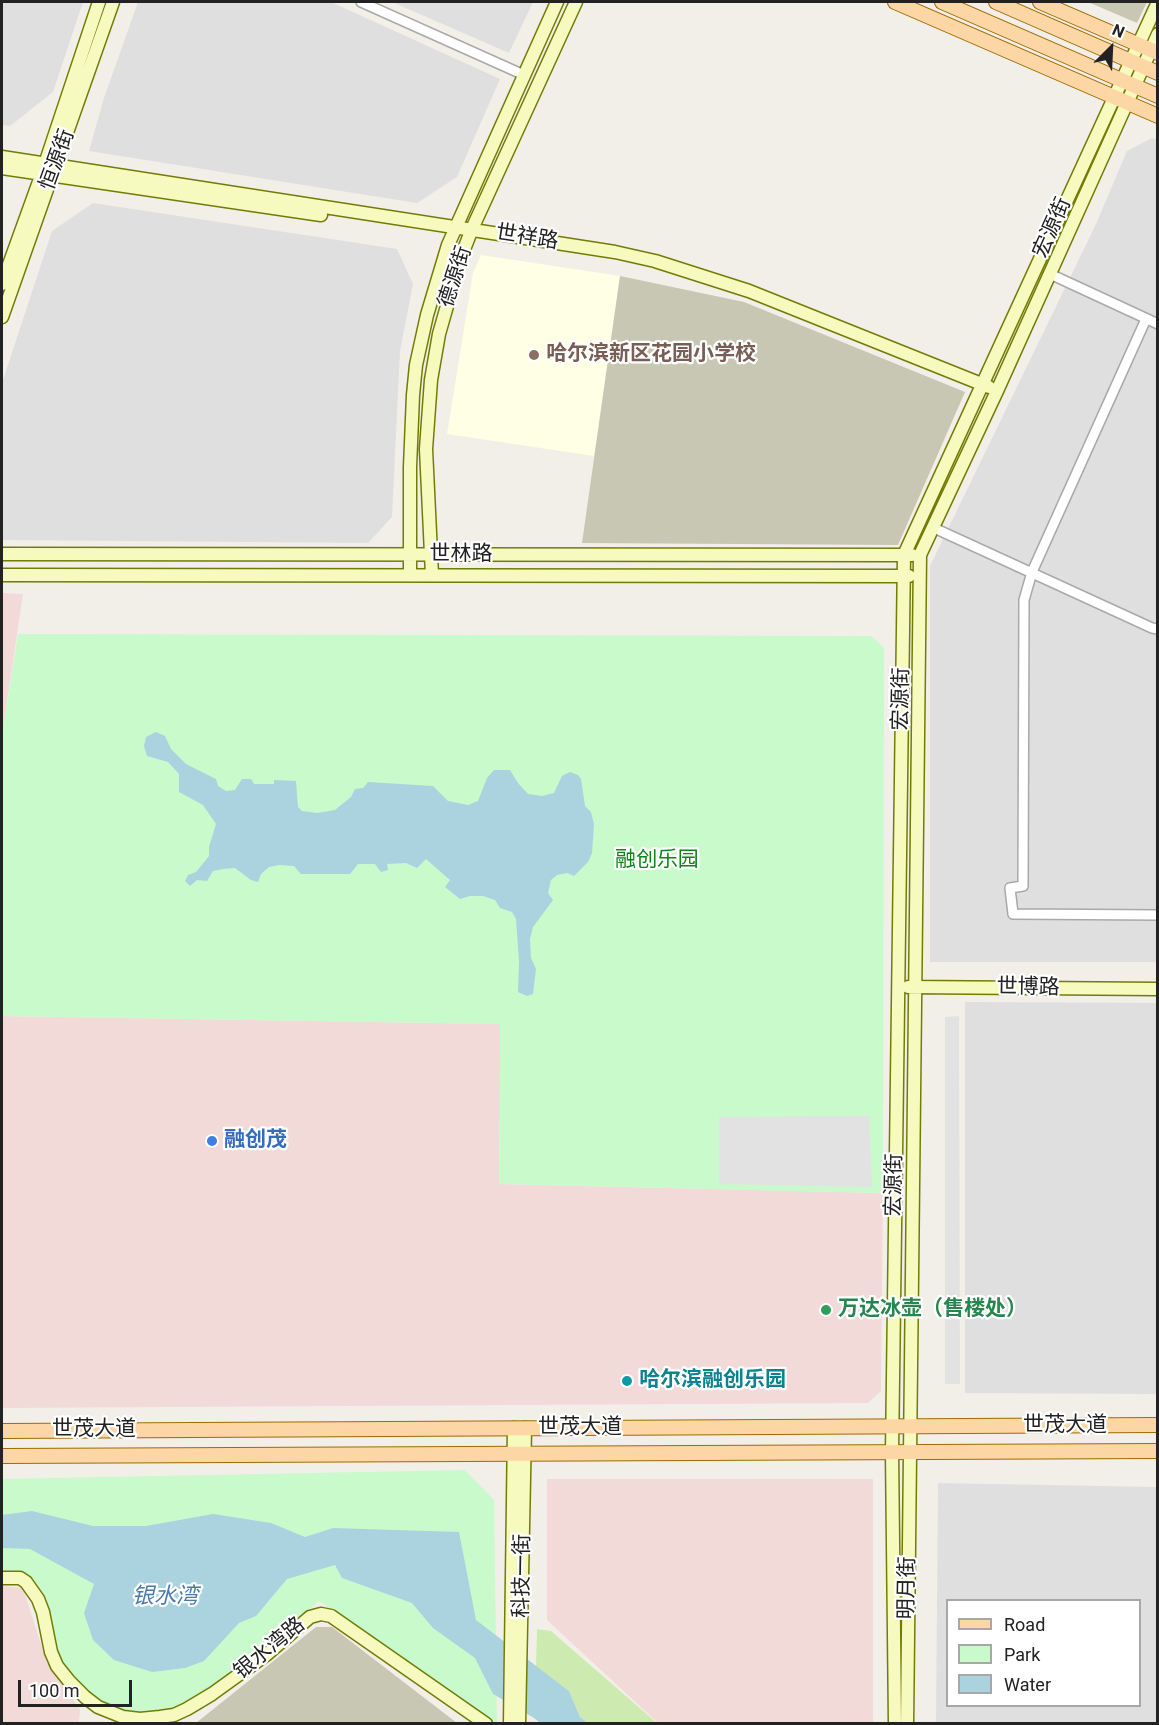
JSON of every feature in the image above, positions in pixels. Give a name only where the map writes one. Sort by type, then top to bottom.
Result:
[{"type":"main road","name":"恒源街","points":[[2,317],[99,2]]},
{"type":"main road","name":"恒源街","points":[[2,284],[113,2]]},
{"type":"main road","name":"德源街","points":[[410,575],[411,431],[416,365],[435,285],[454,231],[557,2]]},
{"type":"main road","name":"德源街","points":[[432,575],[426,449],[431,380],[445,310],[470,233],[576,2]]},
{"type":"main road","points":[[895,2],[1158,116]]},
{"type":"main road","points":[[942,2],[1158,96]]},
{"type":"main road","points":[[996,2],[1158,73]]},
{"type":"main road","points":[[1040,2],[1154,51]]},
{"type":"main road","name":"宏源街","points":[[892,1452],[904,555],[1158,2]]},
{"type":"main road","name":"宏源街","points":[[910,1452],[920,555],[1144,67],[1154,51],[1158,34]]},
{"type":"main road","name":"世祥路","points":[[2,156],[49,169],[454,231],[615,252],[688,271],[749,291],[997,391]]},
{"type":"main road","name":"世祥路","points":[[2,168],[49,169]]},
{"type":"main road","name":"世林路","points":[[2,555],[920,555]]},
{"type":"main road","name":"世林路","points":[[2,575],[919,576]]},
{"type":"main road","name":"世博路","points":[[898,983],[1158,983]]},
{"type":"main road","name":"世博路","points":[[915,983],[1158,989]]},
{"type":"main road","name":"世茂大道","points":[[2,1431],[1158,1425]]},
{"type":"main road","name":"科技一街","points":[[519,1724],[517,1620],[520,1428]]},
{"type":"main road","name":"明月街","points":[[892,1452],[895,1724]]},
{"type":"main road","name":"明月街","points":[[907,1724],[910,1452]]},
{"type":"main road","name":"世茂大道","points":[[2,1456],[1158,1452]]},
{"type":"main road","name":"银水湾路","points":[[2,1578],[20,1578],[26,1582],[38,1599],[44,1612],[51,1652],[57,1666],[69,1681],[98,1707],[123,1717],[140,1719],[174,1715],[212,1694],[266,1655],[310,1617],[321,1614],[331,1616],[486,1724]]},
{"type":"main road","name":"科技一街","points":[[510,1724],[517,1620]]},
{"type":"street","points":[[361,2],[524,75]]},
{"type":"street","points":[[1050,274],[1158,324]]},
{"type":"street","points":[[1146,319],[1032,572],[1024,600],[1023,886],[1010,888],[1013,914],[1158,915]]},
{"type":"street","points":[[934,528],[1158,629]]},
{"type":"shaded area","points":[[2,2],[83,2],[53,92],[10,126],[2,125]]},
{"type":"shaded area","points":[[138,2],[331,2],[500,79],[457,177],[417,203],[89,151],[104,98]]},
{"type":"shaded area","points":[[392,2],[533,2],[509,53]]},
{"type":"shaded area","points":[[1088,2],[1147,2],[1137,23]]},
{"type":"shaded area","points":[[1152,138],[1157,140],[1157,962],[930,962],[930,566],[1096,224],[1127,151]]},
{"type":"shaded area","points":[[93,203],[397,249],[413,284],[400,351],[392,517],[368,543],[2,540],[2,383],[52,231]]},
{"type":"shaded area","name":"哈尔滨新区花园小学校","points":[[481,255],[620,276],[594,456],[447,434],[473,273]]},
{"type":"shaded area","points":[[620,276],[744,302],[965,392],[898,545],[582,543]]},
{"type":"shaded area","points":[[2,593],[23,594],[2,736]]},
{"type":"shaded area","points":[[965,1002],[1157,1003],[1157,1394],[965,1393]]},
{"type":"shaded area","points":[[2,1016],[501,1024],[499,1184],[883,1193],[881,1391],[868,1403],[2,1408]]},
{"type":"shaded area","points":[[959,1016],[960,1384],[945,1384],[945,1017]]},
{"type":"shaded area","points":[[869,1116],[872,1187],[719,1184],[719,1117]]},
{"type":"shaded area","points":[[547,1479],[873,1479],[873,1723],[658,1723],[547,1620]]},
{"type":"shaded area","points":[[938,1483],[1157,1487],[1157,1723],[936,1723]]},
{"type":"shaded area","points":[[2,1586],[23,1588],[47,1663],[80,1709],[79,1723],[2,1723]]},
{"type":"shaded area","points":[[316,1627],[332,1627],[457,1723],[196,1723]]},
{"type":"green space","name":"融创乐园","points":[[18,634],[871,636],[884,648],[883,1193],[499,1184],[500,1024],[2,1016],[2,736]]},
{"type":"green space","points":[[465,1470],[494,1500],[497,1723],[319,1601],[187,1711],[122,1719],[68,1683],[30,1580],[2,1577],[2,1479]]},
{"type":"green space","points":[[537,1629],[551,1631],[657,1723],[588,1723],[580,1717],[569,1691],[536,1667]]},
{"type":"water","points":[[156,732],[165,736],[171,749],[186,764],[216,779],[218,786],[226,791],[235,790],[242,779],[251,779],[254,784],[274,784],[274,780],[296,781],[298,807],[302,811],[317,813],[335,810],[351,797],[355,789],[363,788],[368,782],[433,786],[448,801],[468,805],[478,801],[487,778],[494,770],[510,770],[528,794],[542,796],[554,793],[562,776],[570,772],[578,775],[581,779],[585,806],[591,812],[594,824],[592,853],[588,862],[574,876],[567,873],[557,875],[551,880],[548,893],[553,900],[533,927],[530,939],[531,958],[536,969],[533,994],[527,996],[518,992],[519,961],[516,919],[512,912],[500,908],[495,900],[483,896],[460,899],[445,887],[450,880],[426,859],[417,868],[406,863],[387,864],[388,870],[381,872],[375,864],[358,864],[350,874],[301,874],[294,866],[279,865],[269,867],[261,874],[258,882],[251,880],[235,868],[223,869],[213,871],[207,881],[197,880],[190,886],[185,881],[188,875],[196,872],[209,856],[209,847],[216,824],[203,805],[179,792],[179,774],[168,762],[147,756],[144,746],[146,737]]},
{"type":"water","name":"银水湾","points":[[32,1511],[93,1526],[146,1526],[213,1514],[271,1523],[305,1537],[333,1528],[459,1532],[476,1620],[569,1691],[580,1717],[588,1723],[540,1723],[493,1694],[475,1658],[433,1628],[412,1603],[342,1578],[335,1565],[287,1579],[256,1616],[239,1623],[204,1661],[185,1668],[152,1672],[114,1660],[93,1640],[84,1613],[94,1584],[30,1549],[2,1548],[2,1515]]},
{"type":"place","name":"哈尔滨新区花园小学校","points":[[534,355]]},
{"type":"place","name":"融创茂","points":[[212,1141]]},
{"type":"place","name":"万达冰壶（售楼处）","points":[[826,1310]]},
{"type":"place","name":"哈尔滨融创乐园","points":[[627,1381]]}]
